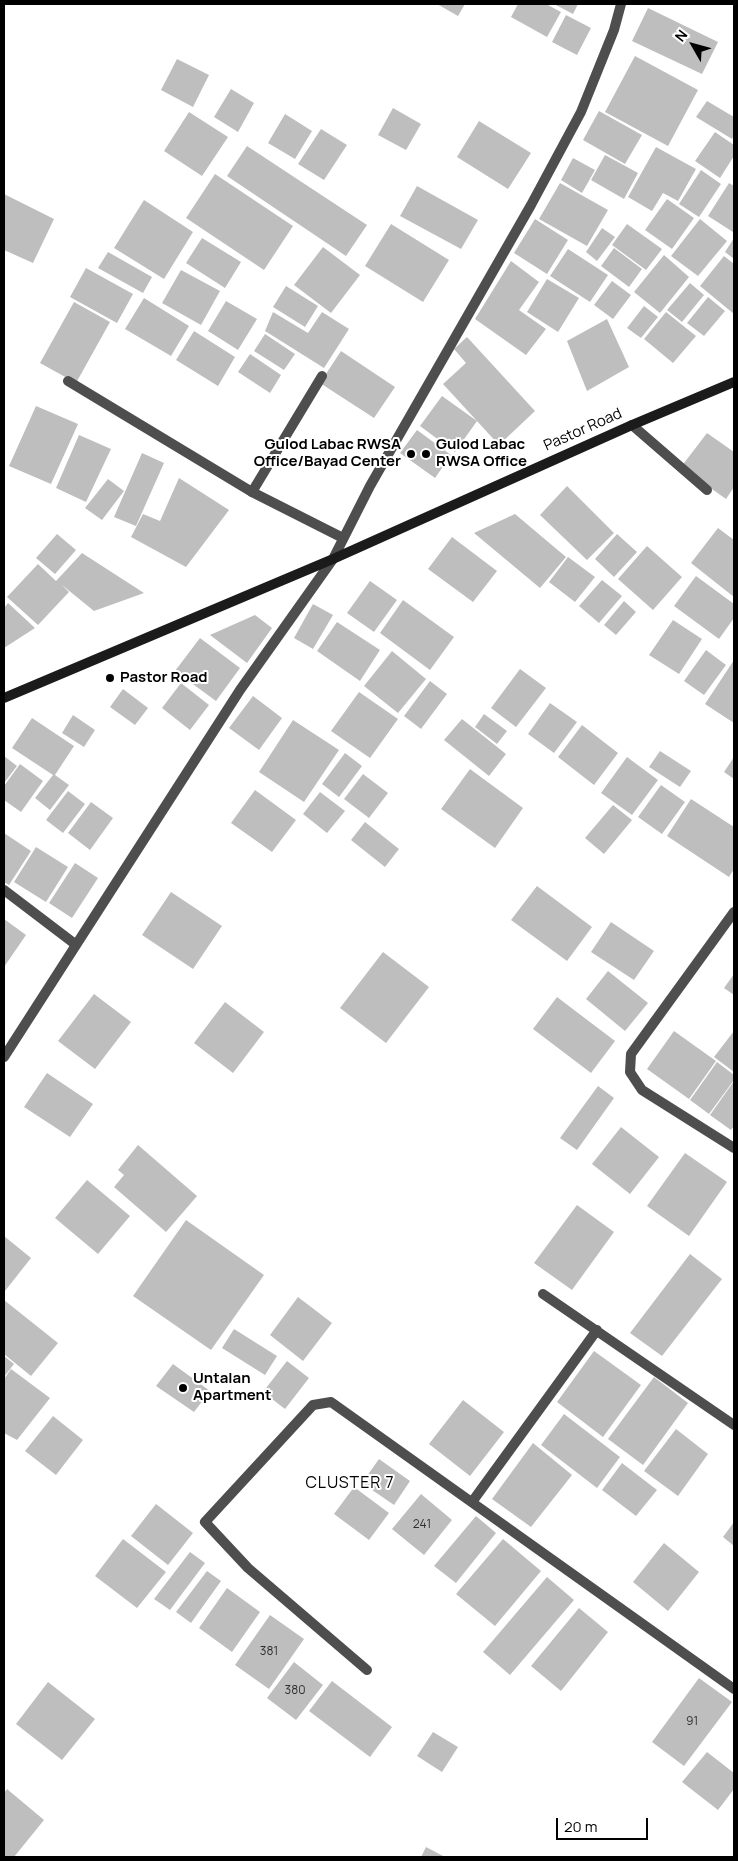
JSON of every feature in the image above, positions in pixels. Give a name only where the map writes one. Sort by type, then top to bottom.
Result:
[{"type":"main road","name":"Pastor Road","points":[[4,698],[333,559],[632,425],[734,382]]},
{"type":"street","points":[[4,1057],[240,690],[333,559],[370,486],[517,230],[581,112],[614,30],[621,4]]},
{"type":"street","points":[[252,492],[322,376]]},
{"type":"street","points":[[68,381],[252,492],[343,538]]},
{"type":"street","points":[[632,425],[707,490]]},
{"type":"street","points":[[4,890],[75,944]]},
{"type":"street","points":[[734,912],[630,1054],[630,1072],[642,1090],[734,1148]]},
{"type":"street","points":[[543,1294],[734,1425]]},
{"type":"street","points":[[472,1502],[597,1330]]},
{"type":"street","points":[[367,1670],[248,1568],[205,1522],[313,1405],[331,1402],[734,1689]]},
{"type":"building","points":[[437,4],[465,4],[458,16]]},
{"type":"building","points":[[518,4],[546,4],[561,12],[547,37],[511,17]]},
{"type":"building","points":[[554,4],[578,4],[573,14]]},
{"type":"building","points":[[648,8],[718,42],[702,74],[632,41]]},
{"type":"building","points":[[566,15],[591,28],[577,55],[552,42]]},
{"type":"building","points":[[635,56],[698,90],[668,146],[605,112]]},
{"type":"building","points":[[177,59],[209,75],[193,107],[161,90]]},
{"type":"building","points":[[231,89],[254,103],[238,132],[214,117]]},
{"type":"building","points":[[707,101],[734,117],[734,135],[732,139],[696,117]]},
{"type":"building","points":[[393,108],[421,124],[406,150],[378,135]]},
{"type":"building","points":[[599,111],[642,135],[625,164],[583,140]]},
{"type":"building","points":[[189,112],[228,137],[202,176],[164,151]]},
{"type":"building","points":[[285,114],[312,131],[295,159],[268,143]]},
{"type":"building","points":[[479,121],[531,153],[508,189],[457,157]]},
{"type":"building","points":[[321,129],[347,145],[324,180],[298,164]]},
{"type":"building","points":[[715,132],[734,145],[734,156],[720,178],[695,161]]},
{"type":"building","points":[[247,146],[367,225],[346,256],[227,176]]},
{"type":"building","points":[[656,147],[696,169],[678,201],[663,193],[652,211],[628,197]]},
{"type":"building","points":[[605,155],[638,173],[624,199],[591,180]]},
{"type":"building","points":[[573,158],[595,170],[582,193],[561,180]]},
{"type":"building","points":[[701,170],[721,184],[699,217],[679,204]]},
{"type":"building","points":[[215,174],[293,226],[264,270],[186,218]]},
{"type":"building","points":[[560,183],[608,210],[587,246],[539,219]]},
{"type":"building","points":[[729,183],[734,186],[733,232],[708,216]]},
{"type":"building","points":[[417,186],[478,220],[461,249],[400,216]]},
{"type":"building","points":[[4,194],[54,219],[33,263],[4,250]]},
{"type":"building","points":[[667,199],[694,218],[672,249],[645,230]]},
{"type":"building","points":[[144,200],[193,232],[164,279],[114,248]]},
{"type":"building","points":[[535,219],[568,240],[547,274],[514,253]]},
{"type":"building","points":[[700,219],[727,241],[698,276],[671,256]]},
{"type":"building","points":[[391,224],[449,260],[423,302],[365,266]]},
{"type":"building","points":[[627,224],[662,249],[646,270],[612,245]]},
{"type":"building","points":[[602,228],[615,237],[597,261],[586,252]]},
{"type":"building","points":[[202,238],[241,262],[225,288],[186,263]]},
{"type":"building","points":[[734,238],[734,259],[725,252]]},
{"type":"building","points":[[323,247],[360,275],[331,313],[294,285]]},
{"type":"building","points":[[614,248],[642,269],[629,287],[601,266]]},
{"type":"building","points":[[568,249],[608,275],[590,302],[550,276]]},
{"type":"building","points":[[108,252],[152,277],[143,293],[98,268]]},
{"type":"building","points":[[664,255],[689,277],[660,313],[634,292]]},
{"type":"building","points":[[724,256],[734,264],[734,314],[700,286]]},
{"type":"building","points":[[511,261],[539,282],[519,310],[546,329],[526,355],[475,319]]},
{"type":"building","points":[[86,268],[133,294],[117,323],[70,297]]},
{"type":"building","points":[[181,270],[220,291],[201,325],[162,303]]},
{"type":"building","points":[[547,279],[579,298],[558,332],[527,312]]},
{"type":"building","points":[[612,281],[631,295],[613,319],[594,305]]},
{"type":"building","points":[[690,283],[704,295],[682,322],[667,310]]},
{"type":"building","points":[[286,286],[318,306],[305,327],[273,307]]},
{"type":"building","points":[[708,297],[725,311],[704,336],[687,323]]},
{"type":"building","points":[[144,298],[189,326],[171,356],[125,329]]},
{"type":"building","points":[[226,301],[257,319],[238,350],[208,331]]},
{"type":"building","points":[[74,302],[110,322],[76,383],[40,363]]},
{"type":"building","points":[[644,306],[658,317],[641,338],[627,328]]},
{"type":"building","points":[[273,312],[308,333],[322,312],[349,329],[324,368],[265,331]]},
{"type":"building","points":[[666,312],[696,336],[673,363],[644,339]]},
{"type":"building","points":[[607,319],[629,367],[587,391],[567,341]]},
{"type":"building","points":[[194,331],[235,357],[218,386],[176,360]]},
{"type":"building","points":[[265,334],[295,354],[284,370],[254,351]]},
{"type":"building","points":[[467,337],[535,411],[499,445],[443,384],[466,363],[454,349]]},
{"type":"building","points":[[341,351],[395,387],[374,418],[320,383]]},
{"type":"building","points":[[250,354],[281,375],[270,393],[238,372]]},
{"type":"building","points":[[442,396],[477,421],[455,452],[420,426]]},
{"type":"building","points":[[36,406],[78,424],[51,484],[9,466]]},
{"type":"building","name":"Gulod Labac RWSA Office","points":[[417,430],[451,455],[435,478],[400,453]]},
{"type":"building","points":[[707,433],[734,452],[734,487],[726,499],[681,467]]},
{"type":"building","points":[[79,435],[111,449],[86,502],[56,488]]},
{"type":"building","points":[[142,453],[164,463],[136,526],[114,517]]},
{"type":"building","points":[[179,478],[229,510],[186,567],[131,537],[143,514],[160,521]]},
{"type":"building","points":[[108,479],[124,491],[102,520],[85,508]]},
{"type":"building","points":[[567,486],[614,533],[587,560],[540,515]]},
{"type":"building","points":[[515,514],[566,557],[540,588],[474,533]]},
{"type":"building","points":[[718,528],[734,540],[734,597],[691,563]]},
{"type":"building","points":[[57,534],[76,550],[55,574],[36,558]]},
{"type":"building","points":[[617,534],[637,552],[614,577],[595,559]]},
{"type":"building","points":[[452,537],[497,571],[473,602],[428,569]]},
{"type":"building","points":[[647,546],[682,577],[653,610],[618,579]]},
{"type":"building","points":[[82,553],[144,593],[94,611],[62,585],[69,592],[38,625],[7,597],[38,564],[56,581]]},
{"type":"building","points":[[568,557],[595,577],[575,602],[549,582]]},
{"type":"building","points":[[696,576],[734,604],[734,618],[719,639],[674,606]]},
{"type":"building","points":[[602,580],[622,596],[599,623],[579,606]]},
{"type":"building","points":[[370,581],[397,600],[374,632],[347,613]]},
{"type":"building","points":[[403,600],[454,637],[430,670],[380,633]]},
{"type":"building","points":[[624,601],[636,612],[616,635],[604,625]]},
{"type":"building","points":[[8,603],[35,628],[4,648],[4,608]]},
{"type":"building","points":[[313,604],[333,615],[313,649],[294,638]]},
{"type":"building","points":[[255,615],[272,628],[247,663],[210,635]]},
{"type":"building","points":[[673,620],[702,639],[679,674],[649,655]]},
{"type":"building","points":[[337,622],[380,650],[360,681],[317,651]]},
{"type":"building","points":[[200,638],[240,668],[216,701],[175,671]]},
{"type":"building","points":[[706,650],[726,665],[704,695],[684,681]]},
{"type":"building","points":[[392,651],[426,679],[398,713],[364,686]]},
{"type":"building","points":[[734,660],[734,723],[705,704]]},
{"type":"building","points":[[520,669],[546,688],[516,727],[491,708]]},
{"type":"building","points":[[430,681],[447,694],[421,729],[404,716]]},
{"type":"building","points":[[181,683],[209,705],[190,730],[162,708]]},
{"type":"building","points":[[123,689],[148,708],[135,725],[110,707]]},
{"type":"building","points":[[359,692],[398,719],[370,758],[331,731]]},
{"type":"building","points":[[253,696],[282,718],[259,750],[229,728]]},
{"type":"building","points":[[550,703],[577,722],[554,753],[528,734]]},
{"type":"building","points":[[484,714],[507,731],[497,744],[475,727]]},
{"type":"building","points":[[73,715],[95,730],[84,747],[62,733]]},
{"type":"building","points":[[32,718],[74,746],[55,775],[69,785],[50,810],[35,798],[53,775],[12,748]]},
{"type":"building","points":[[462,719],[506,754],[489,776],[444,740]]},
{"type":"building","points":[[293,720],[339,750],[304,802],[259,772]]},
{"type":"building","points":[[582,725],[618,753],[594,785],[558,757]]},
{"type":"building","points":[[660,751],[691,771],[680,787],[649,767]]},
{"type":"building","points":[[345,753],[362,766],[339,797],[322,784]]},
{"type":"building","points":[[4,756],[17,766],[4,783]]},
{"type":"building","points":[[627,757],[658,780],[632,815],[601,793]]},
{"type":"building","points":[[734,757],[734,779],[724,772]]},
{"type":"building","points":[[20,764],[43,781],[21,812],[4,800],[4,786]]},
{"type":"building","points":[[470,769],[523,808],[495,848],[441,809]]},
{"type":"building","points":[[363,774],[388,793],[369,818],[344,799]]},
{"type":"building","points":[[661,785],[685,802],[662,834],[638,817]]},
{"type":"building","points":[[255,790],[296,820],[272,852],[231,823]]},
{"type":"building","points":[[68,791],[85,804],[63,833],[46,820]]},
{"type":"building","points":[[320,792],[345,811],[327,833],[303,814]]},
{"type":"building","points":[[691,799],[734,827],[734,869],[729,877],[667,836]]},
{"type":"building","points":[[91,802],[113,818],[90,850],[68,833]]},
{"type":"building","points":[[613,805],[632,820],[604,854],[585,838]]},
{"type":"building","points":[[365,822],[399,849],[385,867],[351,840]]},
{"type":"building","points":[[4,833],[31,851],[9,885],[4,882]]},
{"type":"building","points":[[36,847],[68,867],[46,902],[14,882]]},
{"type":"building","points":[[75,863],[98,878],[72,918],[49,903]]},
{"type":"building","points":[[537,886],[592,927],[567,961],[511,920]]},
{"type":"building","points":[[171,892],[222,926],[193,969],[142,935]]},
{"type":"building","points":[[4,919],[26,935],[4,967]]},
{"type":"building","points":[[611,922],[654,951],[634,980],[591,952]]},
{"type":"building","points":[[383,952],[429,987],[386,1043],[340,1008]]},
{"type":"building","points":[[608,971],[648,1003],[625,1031],[586,999]]},
{"type":"building","points":[[734,974],[734,995],[724,988]]},
{"type":"building","points":[[94,994],[131,1022],[95,1069],[58,1041]]},
{"type":"building","points":[[557,997],[615,1041],[591,1073],[533,1029]]},
{"type":"building","points":[[225,1002],[264,1032],[233,1073],[194,1043]]},
{"type":"building","points":[[674,1031],[716,1061],[689,1099],[647,1069]]},
{"type":"building","points":[[734,1031],[734,1072],[714,1057]]},
{"type":"building","points":[[717,1062],[734,1075],[734,1080],[709,1114],[690,1100]]},
{"type":"building","points":[[47,1073],[93,1104],[70,1137],[24,1107]]},
{"type":"building","points":[[734,1081],[734,1126],[731,1130],[710,1115]]},
{"type":"building","points":[[598,1086],[614,1098],[577,1150],[560,1138]]},
{"type":"building","points":[[621,1127],[659,1157],[630,1194],[592,1164]]},
{"type":"building","points":[[138,1145],[197,1196],[166,1232],[114,1187],[124,1175],[118,1170]]},
{"type":"building","points":[[685,1153],[727,1182],[689,1236],[647,1206]]},
{"type":"building","points":[[87,1180],[130,1216],[98,1254],[55,1218]]},
{"type":"building","points":[[577,1205],[614,1232],[572,1290],[534,1263]]},
{"type":"building","points":[[186,1220],[264,1275],[211,1350],[133,1296]]},
{"type":"building","points":[[4,1236],[31,1258],[5,1291],[4,1290]]},
{"type":"building","points":[[690,1254],[722,1279],[662,1356],[630,1333]]},
{"type":"building","points":[[298,1297],[332,1323],[303,1361],[270,1335]]},
{"type":"building","points":[[4,1300],[58,1343],[31,1376],[4,1354]]},
{"type":"building","points":[[234,1329],[277,1356],[265,1375],[222,1348]]},
{"type":"building","points":[[594,1351],[641,1385],[603,1437],[557,1402]]},
{"type":"building","points":[[4,1356],[14,1364],[4,1377]]},
{"type":"building","points":[[287,1361],[309,1378],[285,1409],[263,1392]]},
{"type":"building","name":"Untalan Apartment","points":[[173,1364],[210,1391],[194,1412],[156,1386]]},
{"type":"building","points":[[11,1369],[50,1398],[17,1440],[4,1433],[4,1379]]},
{"type":"building","points":[[654,1377],[688,1403],[643,1465],[608,1439]]},
{"type":"building","points":[[463,1400],[504,1432],[470,1476],[429,1444]]},
{"type":"building","points":[[564,1414],[620,1457],[597,1488],[541,1445]]},
{"type":"building","points":[[53,1416],[83,1440],[56,1475],[25,1451]]},
{"type":"building","points":[[676,1429],[708,1454],[678,1496],[644,1471]]},
{"type":"building","points":[[533,1443],[572,1475],[531,1527],[492,1499]]},
{"type":"building","points":[[379,1459],[410,1481],[394,1505],[362,1483]]},
{"type":"building","points":[[622,1463],[657,1490],[636,1516],[602,1490]]},
{"type":"building","points":[[354,1487],[389,1513],[369,1540],[334,1514]]},
{"type":"building","points":[[421,1494],[452,1520],[424,1555],[392,1529]]},
{"type":"building","points":[[156,1504],[193,1533],[168,1565],[131,1536]]},
{"type":"building","points":[[476,1516],[496,1533],[456,1583],[434,1566]]},
{"type":"building","points":[[734,1522],[734,1546],[723,1537]]},
{"type":"building","points":[[123,1539],[166,1572],[137,1608],[95,1576]]},
{"type":"building","points":[[503,1539],[541,1571],[495,1626],[456,1594]]},
{"type":"building","points":[[664,1543],[699,1572],[668,1611],[633,1582]]},
{"type":"building","points":[[190,1552],[205,1563],[170,1610],[154,1599]]},
{"type":"building","points":[[207,1571],[221,1581],[191,1623],[176,1612]]},
{"type":"building","points":[[547,1577],[574,1600],[510,1675],[483,1652]]},
{"type":"building","points":[[227,1588],[260,1612],[232,1652],[199,1628]]},
{"type":"building","points":[[579,1608],[608,1632],[561,1691],[531,1666]]},
{"type":"building","points":[[270,1615],[304,1639],[269,1689],[235,1665]]},
{"type":"building","points":[[294,1662],[323,1685],[296,1720],[267,1698]]},
{"type":"building","points":[[699,1678],[732,1702],[684,1766],[652,1742]]},
{"type":"building","points":[[332,1681],[392,1727],[370,1757],[309,1711]]},
{"type":"building","points":[[48,1682],[95,1719],[62,1760],[16,1724]]},
{"type":"building","points":[[433,1732],[458,1747],[442,1772],[417,1756]]},
{"type":"building","points":[[707,1752],[734,1773],[734,1789],[718,1810],[682,1782]]},
{"type":"building","points":[[7,1789],[44,1820],[14,1857],[4,1857],[4,1793]]},
{"type":"building","points":[[426,1847],[445,1857],[421,1857]]},
{"type":"place","name":"Gulod Labac RWSA Office/Bayad Center","points":[[411,454]]},
{"type":"place","name":"Gulod Labac RWSA Office","points":[[426,454]]},
{"type":"place","name":"Pastor Road","points":[[110,678]]},
{"type":"place","name":"Untalan Apartment","points":[[183,1388]]},
{"type":"district","name":"CLUSTER 7","points":[[350,1484]]}]
